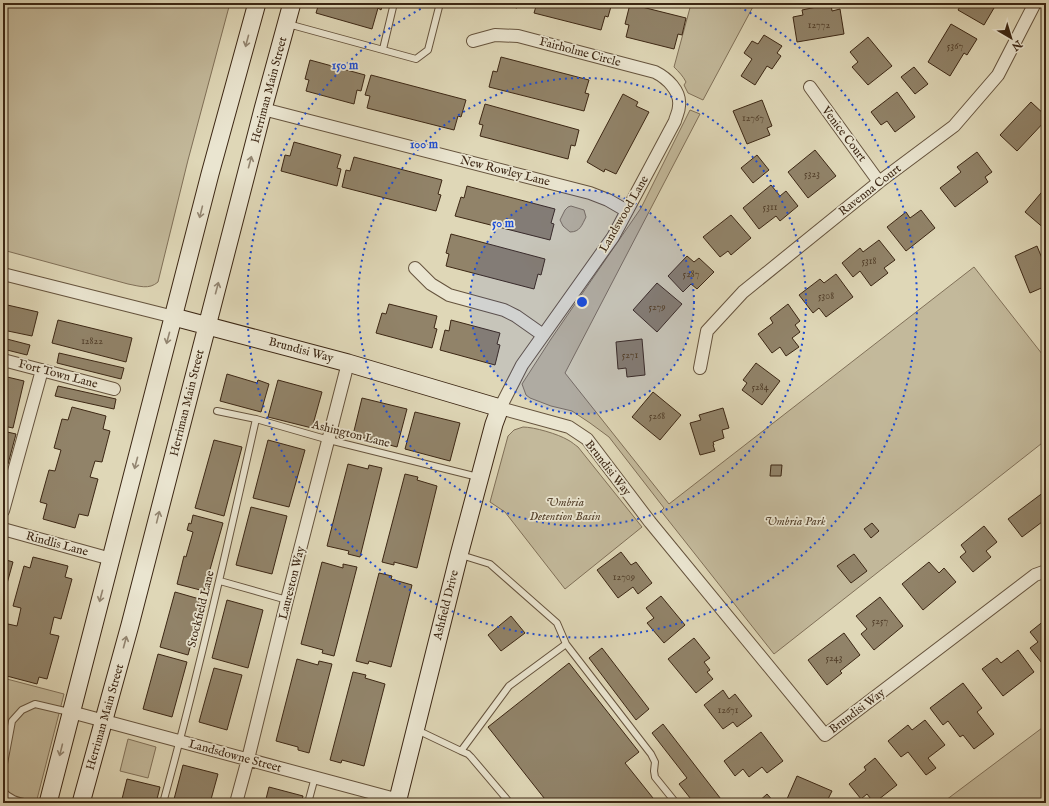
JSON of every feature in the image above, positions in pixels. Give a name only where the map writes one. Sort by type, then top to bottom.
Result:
[{"type":"main road","points":[[48,803],[210,174],[257,3]]},
{"type":"main road","name":"Herriman Main Street","points":[[80,803],[130,625],[263,109],[292,3]]},
{"type":"main road","name":"Brundisi Way","points":[[174,317],[348,363],[500,408]]},
{"type":"main road","name":"Ashfield Drive","points":[[398,801],[459,554],[494,424],[500,408]]},
{"type":"street","name":"Ravenna Court","points":[[700,368],[707,331],[743,292],[879,182],[954,126],[998,75],[1035,3]]},
{"type":"street","name":"Fairholme Circle","points":[[473,42],[495,35],[518,36],[655,72],[667,79],[677,94]]},
{"type":"street","name":"Venice Court","points":[[810,87],[879,182]]},
{"type":"street","name":"Landswood Lane","points":[[500,408],[522,365],[613,238],[674,121],[679,106],[677,94]]},
{"type":"street","name":"New Rowley Lane","points":[[263,109],[590,193],[608,200],[628,211]]},
{"type":"street","points":[[415,268],[431,284],[450,295],[504,310],[516,316],[543,335]]},
{"type":"street","name":"Brundisi Way","points":[[3,274],[174,317]]},
{"type":"street","name":"Fort Town Lane","points":[[3,360],[114,389]]},
{"type":"street","name":"Laureston Way","points":[[236,803],[348,363]]},
{"type":"street","points":[[3,511],[42,370]]},
{"type":"street","name":"Brundisi Way","points":[[500,408],[569,427],[587,439],[650,522],[825,735],[1035,575],[1046,571]]},
{"type":"street","name":"Rindlis Lane","points":[[3,529],[111,559]]},
{"type":"street","name":"Landsdowne Street","points":[[71,712],[315,777],[398,801]]},
{"type":"lane","points":[[383,49],[394,3]]},
{"type":"lane","points":[[286,24],[416,59],[428,50],[440,3]]},
{"type":"lane","name":"Ashington Lane","points":[[217,411],[256,419],[329,440],[480,477]]},
{"type":"lane","name":"Stockfield Lane","points":[[164,803],[220,581],[256,419]]},
{"type":"lane","points":[[459,554],[490,564],[557,623],[566,644],[651,754],[655,762],[655,777],[676,803]]},
{"type":"lane","points":[[220,581],[287,600]]},
{"type":"lane","points":[[460,751],[509,686],[566,644]]},
{"type":"lane","points":[[3,769],[12,721],[22,710],[35,704],[71,712]]},
{"type":"lane","points":[[416,729],[468,754],[510,803]]},
{"type":"lane","points":[[308,803],[315,777]]},
{"type":"lane","points":[[3,791],[6,796],[28,803]]},
{"type":"green space","points":[[3,3],[230,3],[188,160],[158,282],[155,284],[144,287],[128,284],[3,250]]},
{"type":"green space","points":[[686,3],[755,3],[703,100],[688,93],[684,85],[686,82],[674,67],[691,4]]},
{"type":"green space","name":"Umbria Park","points":[[690,110],[700,114],[565,373],[669,504],[974,267],[1046,359],[1046,440],[774,654],[661,511],[664,508],[609,437],[572,411],[551,406],[530,398],[526,395],[522,384],[641,208]]},
{"type":"green space","points":[[571,206],[584,210],[586,217],[582,225],[573,232],[570,232],[563,226],[560,220],[565,210]]},
{"type":"green space","name":"Umbria Detention Basin","points":[[523,427],[558,435],[578,447],[642,527],[565,589],[505,512],[490,502],[508,436],[514,430]]},
{"type":"green space","points":[[3,678],[64,694],[36,803],[3,803]]},
{"type":"green space","points":[[1046,725],[1046,803],[942,803]]},
{"type":"green space","points":[[128,739],[156,747],[148,778],[120,771]]},
{"type":"building","points":[[319,3],[383,3],[381,10],[378,8],[372,29],[316,13]]},
{"type":"building","points":[[498,3],[518,3],[517,8]]},
{"type":"building","points":[[537,3],[612,3],[608,17],[605,16],[601,30],[534,13]]},
{"type":"building","points":[[962,3],[985,3],[994,8],[984,25],[958,10]]},
{"type":"building","points":[[630,4],[686,18],[682,35],[678,34],[674,49],[626,37],[629,25],[625,24]]},
{"type":"building","points":[[831,4],[832,11],[840,9],[844,34],[797,42],[793,17],[803,15],[802,10]]},
{"type":"building","points":[[951,24],[977,39],[967,55],[964,53],[950,76],[928,62]]},
{"type":"building","points":[[764,35],[782,46],[777,53],[781,56],[772,69],[767,66],[755,85],[741,76],[752,59],[744,53],[752,41],[758,44]]},
{"type":"building","points":[[868,37],[892,66],[868,85],[852,67],[858,62],[850,52]]},
{"type":"building","points":[[501,57],[589,80],[585,93],[589,94],[584,111],[489,87],[493,71],[497,72]]},
{"type":"building","points":[[310,60],[365,75],[361,91],[357,90],[354,104],[306,91],[309,80],[305,79]]},
{"type":"building","points":[[914,67],[928,84],[915,94],[901,77]]},
{"type":"building","points":[[371,75],[466,100],[461,117],[458,116],[454,130],[367,108],[370,96],[365,95]]},
{"type":"building","points":[[897,92],[915,117],[895,132],[887,121],[881,125],[871,112]]},
{"type":"building","points":[[623,94],[638,102],[636,106],[649,112],[616,174],[605,169],[604,172],[587,162]]},
{"type":"building","points":[[762,100],[772,126],[767,128],[770,135],[747,144],[733,111]]},
{"type":"building","points":[[1031,102],[1046,116],[1046,120],[1017,151],[1000,135]]},
{"type":"building","points":[[485,104],[579,130],[575,146],[571,145],[568,159],[480,136],[483,125],[479,124]]},
{"type":"building","points":[[294,142],[341,155],[337,168],[341,169],[337,186],[281,171],[285,155],[290,156]]},
{"type":"building","points":[[815,150],[836,176],[808,198],[788,172]]},
{"type":"building","points":[[977,152],[992,172],[985,177],[988,182],[955,207],[940,188],[961,172],[957,167]]},
{"type":"building","points":[[757,155],[769,170],[753,183],[741,168]]},
{"type":"building","points":[[354,157],[442,180],[438,194],[441,195],[436,211],[342,187],[346,170],[350,171]]},
{"type":"building","points":[[771,185],[780,196],[786,191],[798,206],[780,221],[776,216],[759,229],[743,208]]},
{"type":"building","points":[[467,186],[555,209],[551,223],[554,224],[550,240],[455,216],[461,197],[464,198]]},
{"type":"building","points":[[1046,187],[1046,230],[1025,212]]},
{"type":"building","points":[[921,210],[935,228],[906,251],[887,227],[906,212],[910,218]]},
{"type":"building","points":[[731,215],[751,238],[731,255],[728,251],[720,257],[703,237]]},
{"type":"building","points":[[451,234],[545,259],[541,275],[538,274],[534,289],[446,266],[449,254],[446,253]]},
{"type":"building","points":[[879,240],[895,260],[884,268],[888,273],[871,286],[860,271],[853,277],[842,263],[860,248],[863,252]]},
{"type":"building","points":[[1037,246],[1046,268],[1046,286],[1030,293],[1015,256]]},
{"type":"building","points":[[687,256],[694,262],[699,258],[714,272],[697,289],[691,284],[683,292],[668,276]]},
{"type":"building","points":[[836,274],[853,297],[826,317],[819,308],[813,313],[799,295],[820,279],[824,283]]},
{"type":"building","points":[[657,283],[682,304],[657,332],[633,310]]},
{"type":"building","points":[[3,304],[38,312],[32,336],[3,330]]},
{"type":"building","points":[[389,304],[437,316],[434,328],[437,329],[432,348],[376,333],[382,313],[386,314]]},
{"type":"building","points":[[788,304],[800,321],[795,325],[800,332],[792,338],[799,347],[786,356],[780,347],[772,353],[758,334],[773,323],[770,318]]},
{"type":"building","points":[[58,320],[132,338],[126,362],[52,343]]},
{"type":"building","points":[[451,320],[500,333],[497,344],[500,345],[495,365],[440,350],[445,330],[449,331]]},
{"type":"building","points":[[3,338],[30,345],[27,355],[3,349]]},
{"type":"building","points":[[642,339],[645,375],[627,377],[626,368],[618,369],[616,342]]},
{"type":"building","points":[[59,353],[124,368],[121,379],[57,363]]},
{"type":"building","points":[[756,363],[780,381],[762,405],[742,390],[747,383],[743,380]]},
{"type":"building","points":[[227,374],[257,383],[258,380],[269,384],[261,412],[220,401]]},
{"type":"building","points":[[3,376],[24,381],[13,428],[3,426]]},
{"type":"building","points":[[278,380],[322,392],[312,428],[268,417]]},
{"type":"building","points":[[58,386],[116,399],[114,409],[55,396]]},
{"type":"building","points":[[653,392],[681,415],[660,440],[632,417]]},
{"type":"building","points":[[362,398],[407,409],[397,447],[353,435]]},
{"type":"building","points":[[72,407],[106,416],[103,429],[110,431],[102,462],[95,461],[90,477],[98,479],[88,516],[79,514],[75,528],[43,519],[47,504],[40,502],[49,470],[55,471],[61,450],[54,448],[62,419],[68,420]]},
{"type":"building","points":[[723,408],[729,428],[722,430],[724,438],[713,442],[715,451],[700,455],[690,423],[701,420],[699,415]]},
{"type":"building","points":[[415,412],[460,423],[450,461],[405,449]]},
{"type":"building","points":[[3,431],[16,434],[8,464],[3,463]]},
{"type":"building","points":[[214,440],[242,447],[224,516],[195,508]]},
{"type":"building","points":[[268,440],[305,450],[289,507],[253,498]]},
{"type":"building","points":[[348,464],[368,469],[369,465],[382,468],[360,557],[348,554],[349,551],[327,546]]},
{"type":"building","points":[[771,465],[782,465],[781,476],[770,476]]},
{"type":"building","points":[[405,474],[418,477],[417,480],[437,486],[417,568],[394,562],[394,565],[382,562]]},
{"type":"building","points":[[1044,492],[1046,495],[1046,519],[1022,537],[1008,519]]},
{"type":"building","points":[[251,507],[287,516],[272,574],[236,565]]},
{"type":"building","points":[[193,515],[223,523],[204,591],[177,584],[184,556],[186,557],[193,532],[187,530],[189,523],[191,524]]},
{"type":"building","points":[[872,523],[879,531],[871,538],[864,529]]},
{"type":"building","points":[[984,526],[997,542],[986,551],[991,557],[973,572],[960,557],[966,552],[961,545]]},
{"type":"building","points":[[621,552],[631,565],[636,562],[652,583],[638,594],[633,587],[618,598],[597,570]]},
{"type":"building","points":[[854,554],[867,571],[851,583],[837,566]]},
{"type":"building","points":[[33,557],[68,566],[65,577],[72,579],[61,619],[54,617],[50,634],[59,636],[47,679],[39,677],[37,684],[3,675],[5,666],[3,666],[3,643],[8,624],[17,626],[21,608],[13,606],[24,566],[30,568]]},
{"type":"building","points":[[3,559],[13,562],[3,598]]},
{"type":"building","points":[[322,562],[343,568],[343,564],[357,567],[334,656],[322,653],[323,650],[301,644]]},
{"type":"building","points":[[929,562],[939,573],[944,568],[956,582],[923,610],[902,584]]},
{"type":"building","points":[[379,573],[392,576],[391,579],[412,585],[391,667],[369,661],[368,664],[356,661]]},
{"type":"building","points":[[175,592],[203,600],[188,655],[160,647]]},
{"type":"building","points":[[661,596],[685,625],[664,643],[647,623],[654,618],[646,608]]},
{"type":"building","points":[[880,597],[903,626],[874,650],[861,634],[867,629],[856,616]]},
{"type":"building","points":[[227,600],[263,610],[248,668],[212,658]]},
{"type":"building","points":[[511,616],[525,633],[501,651],[488,635]]},
{"type":"building","points":[[1045,620],[1045,667],[1030,648],[1038,642],[1030,632]]},
{"type":"building","points":[[844,633],[860,655],[840,671],[842,673],[827,685],[808,660]]},
{"type":"building","points":[[694,638],[710,658],[704,662],[710,670],[707,672],[713,679],[696,693],[668,659]]},
{"type":"building","points":[[602,648],[649,709],[636,720],[589,658]]},
{"type":"building","points":[[1018,650],[1034,672],[1003,696],[982,669],[997,658],[1001,663]]},
{"type":"building","points":[[158,654],[187,662],[172,717],[143,709]]},
{"type":"building","points":[[297,659],[318,665],[319,661],[332,664],[309,753],[298,750],[298,747],[276,741]]},
{"type":"building","points":[[569,663],[639,752],[625,763],[657,803],[548,803],[488,727]]},
{"type":"building","points":[[214,668],[242,675],[227,730],[199,722]]},
{"type":"building","points":[[353,672],[366,675],[365,678],[385,684],[364,766],[342,760],[341,763],[330,760]]},
{"type":"building","points":[[963,683],[982,708],[977,712],[994,734],[974,749],[963,735],[960,737],[948,721],[943,725],[930,708]]},
{"type":"building","points":[[723,690],[729,699],[735,694],[752,716],[737,727],[733,722],[723,729],[704,705]]},
{"type":"building","points":[[925,720],[945,745],[928,758],[936,768],[926,775],[908,752],[901,757],[888,741],[908,725],[912,730]]},
{"type":"building","points":[[663,724],[724,803],[694,803],[679,784],[687,778],[652,733]]},
{"type":"building","points":[[761,732],[783,761],[767,773],[762,767],[749,777],[743,769],[735,776],[724,761]]},
{"type":"building","points":[[875,758],[897,785],[874,803],[867,794],[861,799],[849,784],[866,770],[864,767]]},
{"type":"building","points":[[183,765],[218,774],[210,803],[173,803]]},
{"type":"building","points":[[797,776],[832,791],[826,803],[796,803],[787,799]]},
{"type":"building","points":[[127,779],[160,787],[156,803],[121,803]]},
{"type":"building","points":[[269,787],[303,796],[301,803],[265,803]]},
{"type":"building","points":[[767,794],[775,803],[757,803]]}]
